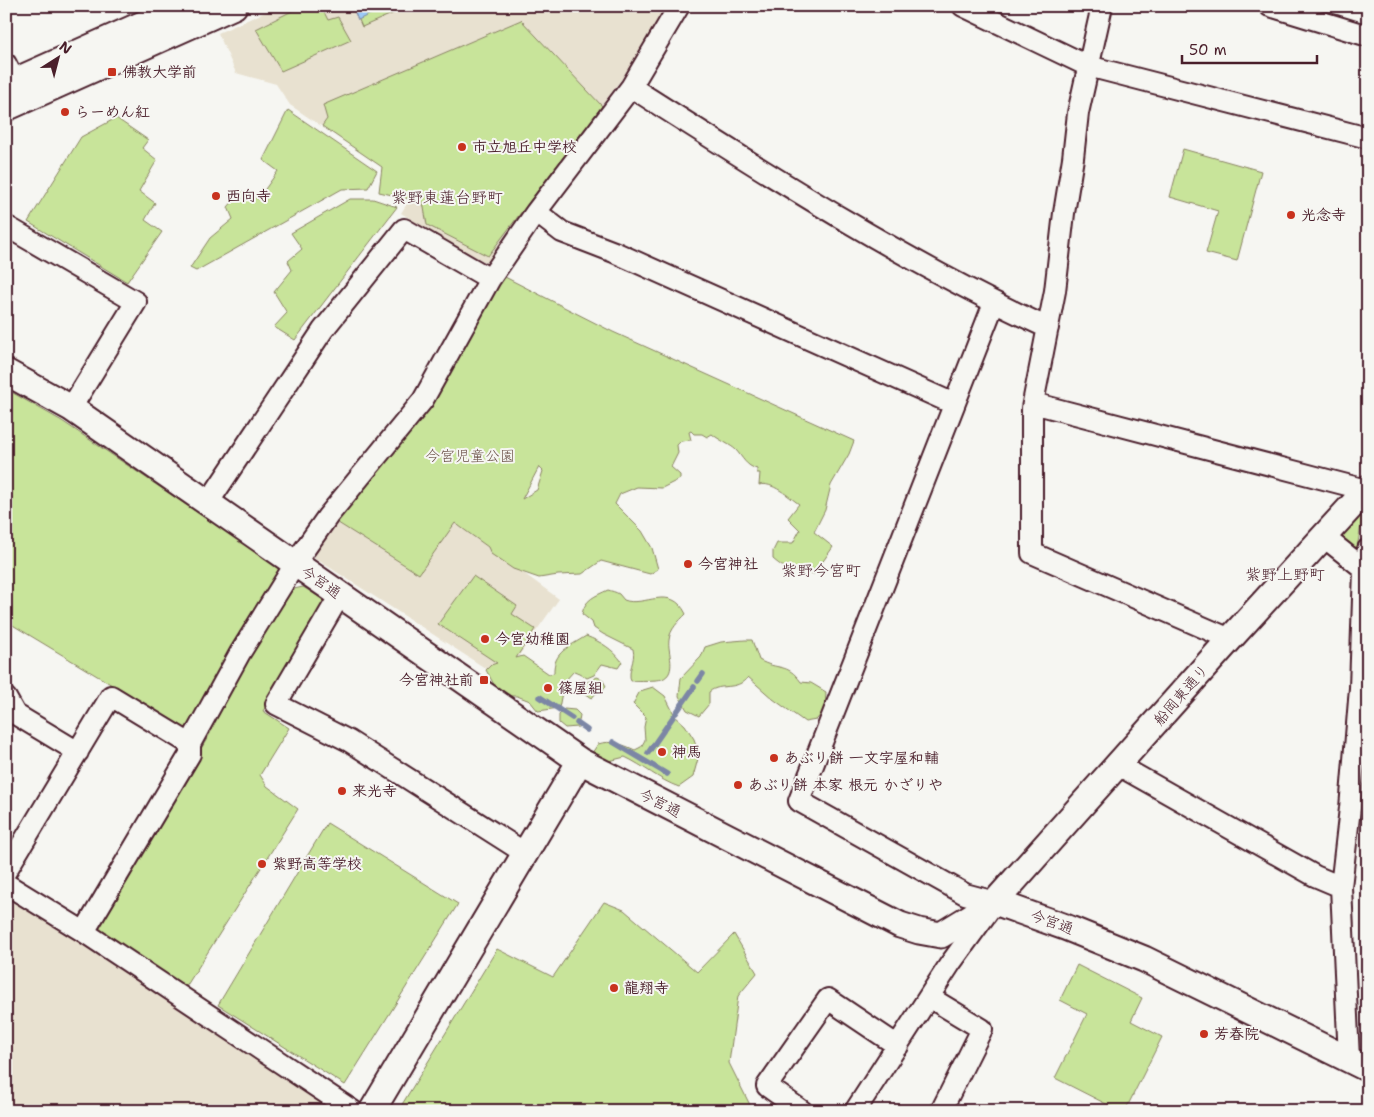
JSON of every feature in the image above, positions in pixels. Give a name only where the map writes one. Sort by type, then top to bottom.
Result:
[{"type":"street","points":[[11,87],[184,6]]},
{"type":"street","points":[[84,932],[190,754],[190,744],[240,653],[296,564],[328,516],[423,400],[490,279],[536,212],[631,87],[679,6]]},
{"type":"street","points":[[963,6],[1088,66],[1368,138]]},
{"type":"street","points":[[1102,6],[1078,113],[1055,291],[1034,403],[1032,553],[1230,639]]},
{"type":"street","points":[[1270,6],[1368,36]]},
{"type":"street","points":[[11,87],[227,8]]},
{"type":"street","points":[[631,87],[796,192],[994,303],[1048,328]]},
{"type":"street","points":[[536,212],[562,232],[614,252],[954,404]]},
{"type":"street","points":[[6,226],[136,302],[71,408]]},
{"type":"street","points":[[208,503],[323,330],[404,229],[490,279]]},
{"type":"street","points":[[855,1111],[950,964],[995,902],[965,894],[800,801],[994,303]]},
{"type":"street","name":"今宮通","points":[[6,372],[71,408],[580,761],[900,925],[919,932],[941,935],[995,902],[1066,927],[1144,959],[1359,1064]]},
{"type":"street","points":[[1034,403],[1367,489]]},
{"type":"street","name":"船岡東通り","points":[[995,902],[1367,489]]},
{"type":"street","points":[[1324,537],[1366,570]]},
{"type":"street","points":[[1359,1064],[1341,887],[1350,808],[1368,549]]},
{"type":"street","points":[[340,595],[276,704],[349,741],[525,853]]},
{"type":"street","points":[[6,872],[111,696],[190,744]]},
{"type":"street","points":[[6,698],[15,714],[78,752]]},
{"type":"street","points":[[372,1111],[580,761]]},
{"type":"street","points":[[1118,765],[1315,876],[1341,887]]},
{"type":"street","points":[[6,884],[84,932],[353,1111]]},
{"type":"street","points":[[929,997],[982,1029],[941,1111]]},
{"type":"street","points":[[802,1111],[768,1086],[828,999],[898,1046]]},
{"type":"shaded area","name":"市立旭丘中学校","points":[[279,6],[669,6],[628,70],[487,263],[447,242],[401,213],[410,199],[379,192],[382,167],[290,105],[276,84],[236,73],[218,33]]},
{"type":"shaded area","name":"今宮幼稚園","points":[[335,521],[455,523],[559,599],[502,679],[315,558],[315,550]]},
{"type":"shaded area","points":[[6,891],[342,1111],[6,1111]]},
{"type":"green space","points":[[302,6],[321,6],[328,20],[338,17],[351,40],[281,71],[256,29]]},
{"type":"green space","points":[[353,6],[410,6],[362,27]]},
{"type":"green space","points":[[521,20],[602,106],[488,256],[427,225],[423,202],[379,192],[382,167],[322,126],[327,119],[323,105]]},
{"type":"green space","points":[[288,110],[377,171],[368,188],[342,189],[196,271],[190,268],[210,238],[233,219],[228,207],[242,191],[258,199],[278,171],[263,160]]},
{"type":"green space","points":[[116,118],[148,140],[142,148],[157,160],[139,191],[155,203],[145,220],[162,232],[127,282],[28,222],[81,137]]},
{"type":"green space","points":[[1183,149],[1261,171],[1237,261],[1206,253],[1218,211],[1170,197]]},
{"type":"green space","points":[[350,199],[373,199],[397,207],[295,340],[274,327],[287,313],[274,292],[292,270],[288,261],[302,249],[291,233]]},
{"type":"green space","name":"今宮児童公園","points":[[501,275],[613,332],[854,441],[849,454],[831,485],[825,510],[814,532],[833,547],[814,574],[788,569],[773,559],[773,551],[777,543],[793,543],[800,530],[788,518],[799,504],[775,487],[764,484],[759,485],[760,473],[757,473],[757,469],[747,464],[731,446],[712,434],[707,437],[702,434],[694,434],[691,431],[689,432],[691,440],[681,441],[677,445],[678,453],[671,467],[680,475],[680,479],[662,488],[637,487],[620,494],[615,504],[642,531],[652,548],[658,569],[650,574],[601,561],[582,574],[539,578],[513,569],[491,554],[488,547],[455,523],[419,574],[335,521]],"holes":[[[539,467],[543,471],[537,490],[522,499]]]},
{"type":"green space","points":[[6,389],[62,421],[281,569],[190,732],[6,621]]},
{"type":"green space","points":[[1361,513],[1363,514],[1357,548],[1355,549],[1337,539]]},
{"type":"green space","points":[[473,576],[517,606],[512,614],[535,629],[516,658],[523,656],[549,674],[554,673],[554,666],[559,655],[586,636],[606,646],[622,662],[618,668],[602,664],[594,675],[587,678],[574,671],[564,682],[559,708],[538,711],[530,701],[517,696],[506,696],[497,690],[486,670],[491,665],[497,663],[438,624]]},
{"type":"green space","points":[[303,587],[327,602],[263,711],[289,728],[260,775],[267,786],[298,809],[184,990],[95,931],[212,730],[204,724],[283,596],[294,589]]},
{"type":"green space","points":[[608,590],[619,594],[624,600],[632,602],[665,598],[673,600],[680,605],[686,614],[671,632],[669,645],[671,667],[667,676],[660,680],[631,681],[633,649],[594,628],[592,622],[582,614],[588,601]]},
{"type":"green space","points":[[752,640],[759,660],[787,669],[801,682],[811,683],[826,692],[825,710],[816,720],[805,722],[773,699],[748,677],[743,682],[734,686],[718,688],[709,692],[709,704],[699,716],[687,710],[679,696],[681,678],[701,657],[705,647],[721,642]]},
{"type":"green space","points":[[597,677],[602,679],[606,686],[602,692],[596,693],[592,698],[575,686],[578,680],[588,682]]},
{"type":"green space","points":[[653,687],[665,696],[675,716],[685,725],[694,739],[699,755],[693,777],[679,787],[665,781],[625,757],[605,762],[592,753],[598,744],[607,742],[616,743],[635,750],[641,747],[645,740],[644,727],[646,717],[633,704],[640,691]]},
{"type":"green space","points":[[564,709],[575,710],[580,715],[578,727],[565,728],[559,723],[559,715]]},
{"type":"green space","points":[[327,823],[458,904],[345,1085],[218,1005]]},
{"type":"green space","name":"龍翔寺","points":[[604,902],[624,910],[697,972],[734,934],[757,973],[738,996],[729,1063],[753,1111],[398,1111],[497,949],[553,977]]},
{"type":"green space","points":[[1077,965],[1142,998],[1131,1021],[1162,1037],[1125,1111],[1120,1111],[1055,1078],[1087,1014],[1060,1000]]},
{"type":"water","points":[[352,6],[387,6],[358,20]]},
{"type":"waterway","points":[[698,681],[703,674]]},
{"type":"waterway","points":[[676,713],[694,687]]},
{"type":"waterway","points":[[540,697],[572,718]]},
{"type":"waterway","points":[[648,753],[673,717]]},
{"type":"waterway","points":[[577,723],[587,730]]},
{"type":"waterway","points":[[613,742],[667,774]]},
{"type":"place","name":"佛教大学前","points":[[112,72]]},
{"type":"place","name":"らーめん紅","points":[[65,112]]},
{"type":"place","name":"市立旭丘中学校","points":[[462,147]]},
{"type":"place","name":"西向寺","points":[[216,196]]},
{"type":"place","name":"光念寺","points":[[1291,215]]},
{"type":"place","name":"今宮神社","points":[[688,564]]},
{"type":"place","name":"今宮幼稚園","points":[[485,639]]},
{"type":"place","name":"今宮神社前","points":[[484,680]]},
{"type":"place","name":"篠屋組","points":[[548,688]]},
{"type":"place","name":"神馬","points":[[662,752]]},
{"type":"place","name":"あぶり餅 一文字屋和輔","points":[[774,758]]},
{"type":"place","name":"あぶり餅 本家 根元 かざりや","points":[[738,785]]},
{"type":"place","name":"来光寺","points":[[342,791]]},
{"type":"place","name":"紫野高等学校","points":[[262,864]]},
{"type":"place","name":"龍翔寺","points":[[614,988]]},
{"type":"place","name":"芳春院","points":[[1204,1034]]},
{"type":"district","name":"紫野東蓮台野町","points":[[447,197]]},
{"type":"district","name":"紫野今宮町","points":[[821,570]]},
{"type":"district","name":"紫野上野町","points":[[1285,574]]}]
